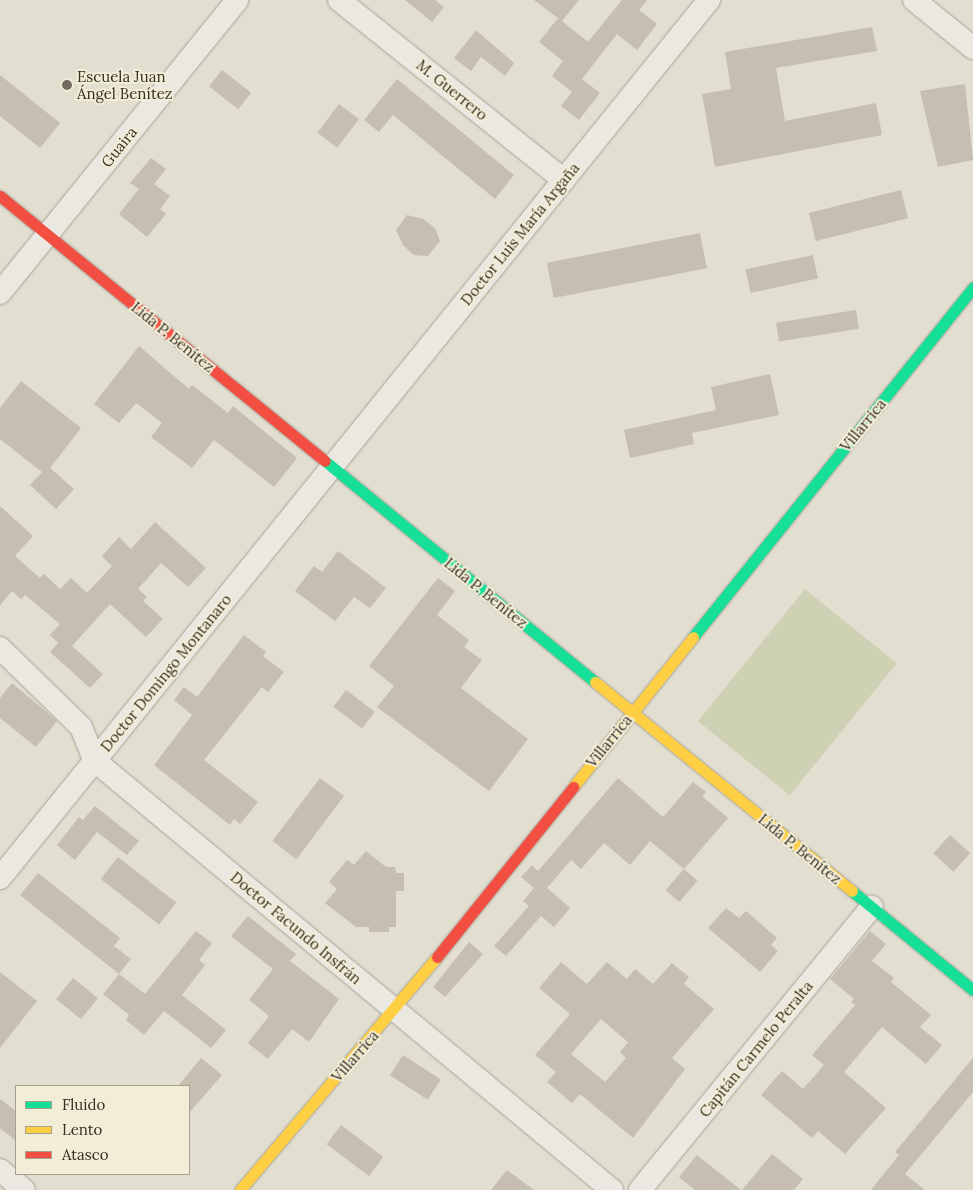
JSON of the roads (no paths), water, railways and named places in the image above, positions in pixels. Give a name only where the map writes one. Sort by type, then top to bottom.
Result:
[{"type":"street","name":"Guaira","points":[[0,293],[238,0]]},
{"type":"street","name":"M. Guerrero","points":[[339,0],[564,180]]},
{"type":"street","name":"Doctor Luís María Argaña","points":[[332,468],[709,0]]},
{"type":"street","points":[[914,0],[973,48]]},
{"type":"street","name":"Lida P. Benítez","points":[[0,196],[973,990]]},
{"type":"street","name":"Villarrica","points":[[240,1190],[395,1010],[973,287]]},
{"type":"street","name":"Doctor Domingo Montanaro","points":[[0,878],[332,468]]},
{"type":"street","name":"Doctor Facundo Insfrán","points":[[0,648],[81,727],[95,761],[612,1190]]},
{"type":"street","name":"Capitán Carmelo Peralta","points":[[640,1190],[872,908]]},
{"type":"street","points":[[0,1170],[24,1190]]},
{"type":"place","name":"Escuela Juan Ángel Benítez","points":[[67,85]]}]
